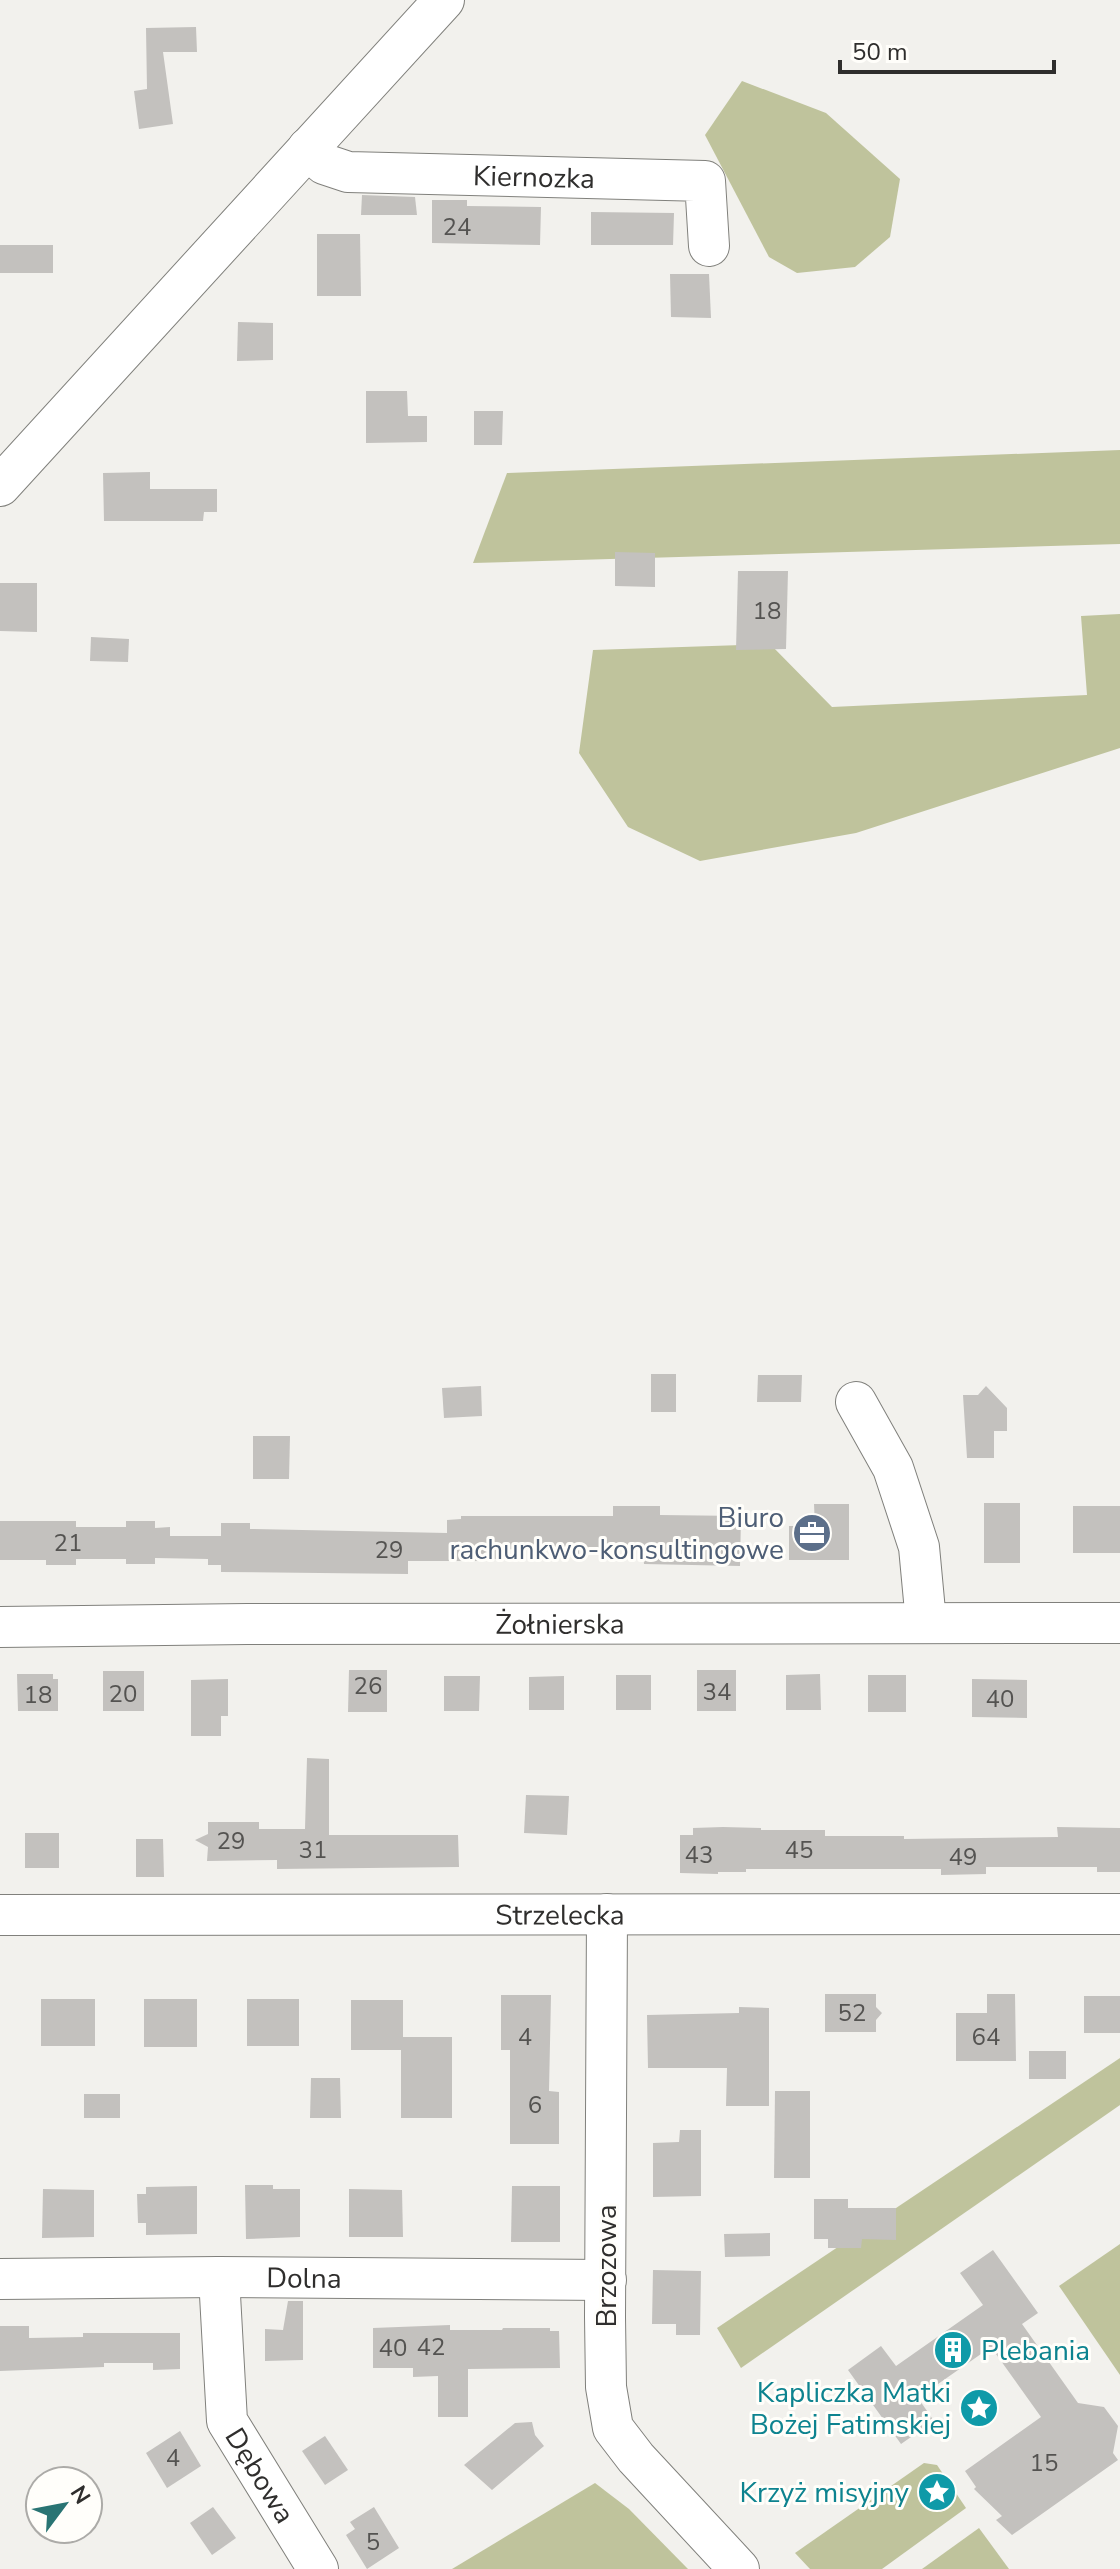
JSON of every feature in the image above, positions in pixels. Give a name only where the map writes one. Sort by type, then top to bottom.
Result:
[{"type":"street","points":[[0,486],[444,0]]},
{"type":"street","name":"Kiernozka","points":[[308,148],[324,164],[348,172],[705,181],[709,246]]},
{"type":"street","points":[[856,1402],[893,1468],[919,1547],[926,1622]]},
{"type":"street","name":"Żołnierska","points":[[0,1627],[1120,1623]]},
{"type":"street","name":"Brzozowa","points":[[607,1914],[606,2387],[613,2428],[636,2458],[739,2569]]},
{"type":"street","name":"Strzelecka","points":[[0,1915],[1120,1914]]},
{"type":"street","name":"Dębowa","points":[[219,2277],[227,2421],[318,2569]]},
{"type":"street","name":"Dolna","points":[[0,2279],[606,2280]]},
{"type":"green space","points":[[742,81],[826,113],[900,179],[890,237],[855,267],[797,273],[769,257],[705,135]]},
{"type":"green space","points":[[1120,450],[1120,544],[473,563],[507,473]]},
{"type":"green space","points":[[1120,614],[1120,748],[856,833],[700,861],[628,827],[579,753],[593,650],[770,644],[832,707],[1087,695],[1081,616]]},
{"type":"green space","points":[[1120,2058],[1120,2105],[741,2368],[717,2328]]},
{"type":"green space","points":[[1120,2244],[1120,2375],[1059,2286]]},
{"type":"green space","points":[[924,2463],[937,2465],[966,2508],[882,2569],[810,2569],[795,2553]]},
{"type":"green space","points":[[595,2483],[629,2509],[688,2569],[452,2569]]},
{"type":"green space","points":[[979,2528],[1009,2569],[922,2569]]},
{"type":"building","points":[[196,27],[197,52],[163,52],[173,124],[139,129],[134,91],[147,89],[146,28]]},
{"type":"building","points":[[362,195],[415,197],[417,215],[361,215]]},
{"type":"building","points":[[432,200],[467,200],[467,206],[541,207],[540,245],[432,243]]},
{"type":"building","points":[[591,212],[674,213],[673,245],[591,245]]},
{"type":"building","points":[[317,234],[360,234],[361,296],[317,296]]},
{"type":"building","points":[[0,245],[53,245],[53,273],[0,273]]},
{"type":"building","points":[[670,274],[709,274],[711,318],[671,317]]},
{"type":"building","points":[[238,322],[273,323],[273,360],[237,361]]},
{"type":"building","points":[[366,391],[407,391],[408,416],[427,416],[427,442],[366,443]]},
{"type":"building","points":[[474,411],[503,411],[502,445],[474,445]]},
{"type":"building","points":[[150,472],[150,489],[217,489],[217,512],[204,512],[203,521],[104,521],[103,473]]},
{"type":"building","points":[[615,552],[655,553],[655,587],[615,586]]},
{"type":"building","points":[[738,571],[788,571],[786,649],[736,650]]},
{"type":"building","points":[[0,583],[37,583],[37,632],[0,631]]},
{"type":"building","points":[[91,637],[129,639],[128,662],[90,661]]},
{"type":"building","points":[[651,1374],[676,1374],[676,1412],[651,1412]]},
{"type":"building","points":[[758,1375],[802,1375],[801,1402],[757,1402]]},
{"type":"building","points":[[481,1386],[482,1416],[444,1418],[442,1388]]},
{"type":"building","points":[[986,1386],[1007,1408],[1007,1431],[994,1431],[994,1458],[967,1458],[963,1395],[978,1395]]},
{"type":"building","points":[[253,1436],[290,1436],[289,1479],[253,1479]]},
{"type":"building","points":[[984,1503],[1020,1503],[1020,1563],[984,1563]]},
{"type":"building","points":[[814,1504],[849,1504],[849,1560],[789,1560],[789,1526],[815,1526]]},
{"type":"building","points":[[613,1506],[660,1506],[660,1515],[741,1516],[740,1566],[644,1564],[643,1549],[579,1548],[579,1556],[551,1555],[550,1550],[497,1549],[497,1559],[408,1561],[408,1574],[221,1572],[221,1565],[208,1565],[208,1559],[155,1558],[155,1564],[126,1564],[126,1559],[76,1559],[76,1565],[46,1565],[46,1560],[0,1560],[0,1521],[76,1521],[76,1527],[126,1527],[126,1521],[155,1521],[155,1528],[170,1527],[170,1536],[221,1536],[221,1523],[250,1523],[250,1529],[447,1533],[447,1520],[461,1519],[461,1516],[613,1516]]},
{"type":"building","points":[[1073,1506],[1120,1506],[1120,1553],[1073,1553]]},
{"type":"building","points":[[349,1670],[387,1670],[387,1712],[348,1712]]},
{"type":"building","points":[[697,1670],[736,1670],[736,1711],[697,1711]]},
{"type":"building","points":[[103,1671],[144,1671],[144,1711],[103,1711]]},
{"type":"building","points":[[17,1674],[53,1674],[53,1679],[58,1679],[58,1711],[18,1711]]},
{"type":"building","points":[[820,1674],[821,1710],[786,1710],[786,1675]]},
{"type":"building","points":[[616,1675],[651,1675],[651,1710],[616,1710]]},
{"type":"building","points":[[868,1675],[906,1675],[906,1712],[868,1712]]},
{"type":"building","points":[[444,1676],[480,1676],[479,1711],[444,1711]]},
{"type":"building","points":[[564,1676],[564,1710],[529,1710],[529,1677]]},
{"type":"building","points":[[228,1679],[228,1716],[221,1716],[221,1736],[191,1736],[191,1680]]},
{"type":"building","points":[[972,1679],[1027,1680],[1027,1718],[972,1717]]},
{"type":"building","points":[[307,1758],[329,1759],[329,1835],[458,1835],[459,1867],[277,1869],[277,1860],[207,1861],[208,1847],[195,1840],[208,1834],[208,1822],[259,1822],[259,1829],[305,1829]]},
{"type":"building","points":[[526,1795],[569,1796],[567,1835],[524,1833]]},
{"type":"building","points":[[1057,1827],[1120,1828],[1120,1872],[1097,1872],[1097,1867],[986,1867],[986,1874],[941,1875],[941,1869],[746,1869],[746,1872],[718,1874],[680,1873],[680,1835],[693,1835],[693,1828],[825,1830],[825,1836],[904,1836],[904,1839],[1058,1837]]},
{"type":"building","points":[[25,1833],[59,1833],[59,1868],[25,1868]]},
{"type":"building","points":[[136,1839],[163,1839],[164,1877],[136,1877]]},
{"type":"building","points":[[825,1994],[876,1994],[876,2007],[882,2013],[876,2020],[876,2032],[825,2032]]},
{"type":"building","points":[[987,1994],[1015,1994],[1016,2061],[956,2061],[956,2013],[987,2013]]},
{"type":"building","points":[[501,1995],[551,1995],[549,2091],[559,2092],[559,2144],[510,2144],[510,2050],[501,2050]]},
{"type":"building","points":[[1084,1996],[1120,1996],[1120,2033],[1084,2033]]},
{"type":"building","points":[[41,1999],[95,1999],[95,2046],[41,2046]]},
{"type":"building","points":[[144,1999],[197,1999],[197,2047],[144,2047]]},
{"type":"building","points":[[247,1999],[299,1999],[299,2046],[247,2046]]},
{"type":"building","points":[[351,2000],[403,2000],[403,2037],[452,2037],[452,2118],[401,2118],[401,2050],[351,2050]]},
{"type":"building","points":[[739,2007],[769,2008],[769,2106],[726,2106],[727,2068],[648,2068],[647,2015],[739,2013]]},
{"type":"building","points":[[1029,2051],[1066,2051],[1066,2079],[1029,2079]]},
{"type":"building","points":[[311,2078],[340,2078],[341,2118],[310,2118]]},
{"type":"building","points":[[775,2091],[810,2091],[810,2178],[774,2178]]},
{"type":"building","points":[[84,2094],[120,2094],[120,2118],[84,2118]]},
{"type":"building","points":[[680,2130],[701,2130],[701,2196],[653,2197],[653,2143],[679,2142]]},
{"type":"building","points":[[245,2185],[300,2189],[300,2237],[246,2239]]},
{"type":"building","points":[[197,2186],[197,2234],[146,2235],[146,2223],[138,2223],[137,2194],[146,2194],[146,2187]]},
{"type":"building","points":[[512,2186],[560,2186],[560,2242],[511,2242]]},
{"type":"building","points":[[43,2189],[94,2190],[94,2237],[42,2238]]},
{"type":"building","points":[[349,2189],[402,2190],[403,2237],[349,2237]]},
{"type":"building","points":[[814,2199],[848,2199],[848,2208],[896,2208],[896,2240],[862,2239],[861,2248],[828,2248],[828,2239],[814,2239]]},
{"type":"building","points":[[770,2233],[770,2256],[725,2257],[724,2234]]},
{"type":"building","points":[[993,2250],[1038,2313],[1022,2324],[1078,2403],[1104,2407],[1118,2426],[1113,2453],[1118,2460],[1012,2535],[996,2520],[1002,2516],[974,2489],[976,2487],[965,2471],[1041,2417],[991,2347],[918,2398],[934,2421],[901,2444],[848,2370],[881,2346],[896,2366],[983,2305],[960,2273]]},
{"type":"building","points":[[653,2270],[701,2271],[700,2335],[676,2335],[676,2324],[652,2324]]},
{"type":"building","points":[[288,2301],[303,2301],[303,2360],[265,2361],[265,2329],[283,2330]]},
{"type":"building","points":[[450,2325],[450,2330],[550,2328],[550,2331],[559,2331],[560,2368],[468,2369],[468,2417],[438,2417],[438,2376],[413,2377],[413,2368],[373,2368],[373,2328]]},
{"type":"building","points":[[0,2326],[29,2326],[29,2338],[83,2337],[83,2333],[180,2333],[180,2369],[153,2370],[153,2363],[104,2363],[104,2367],[0,2371]]},
{"type":"building","points":[[532,2422],[535,2435],[544,2446],[492,2490],[464,2465],[515,2423]]},
{"type":"building","points":[[180,2431],[201,2466],[167,2488],[146,2453]]},
{"type":"building","points":[[325,2436],[348,2470],[325,2485],[302,2451]]},
{"type":"building","points":[[213,2507],[236,2538],[212,2555],[190,2523]]},
{"type":"building","points":[[374,2507],[399,2548],[367,2569],[346,2535],[355,2529],[350,2522]]},
{"type":"place","name":"Biuro rachunkwo-konsultingowe","points":[[812,1533]]},
{"type":"place","name":"Plebania","points":[[953,2350]]},
{"type":"place","name":"Kapliczka Matki Bożej Fatimskiej","points":[[979,2408]]},
{"type":"place","name":"Krzyż misyjny","points":[[937,2492]]}]
